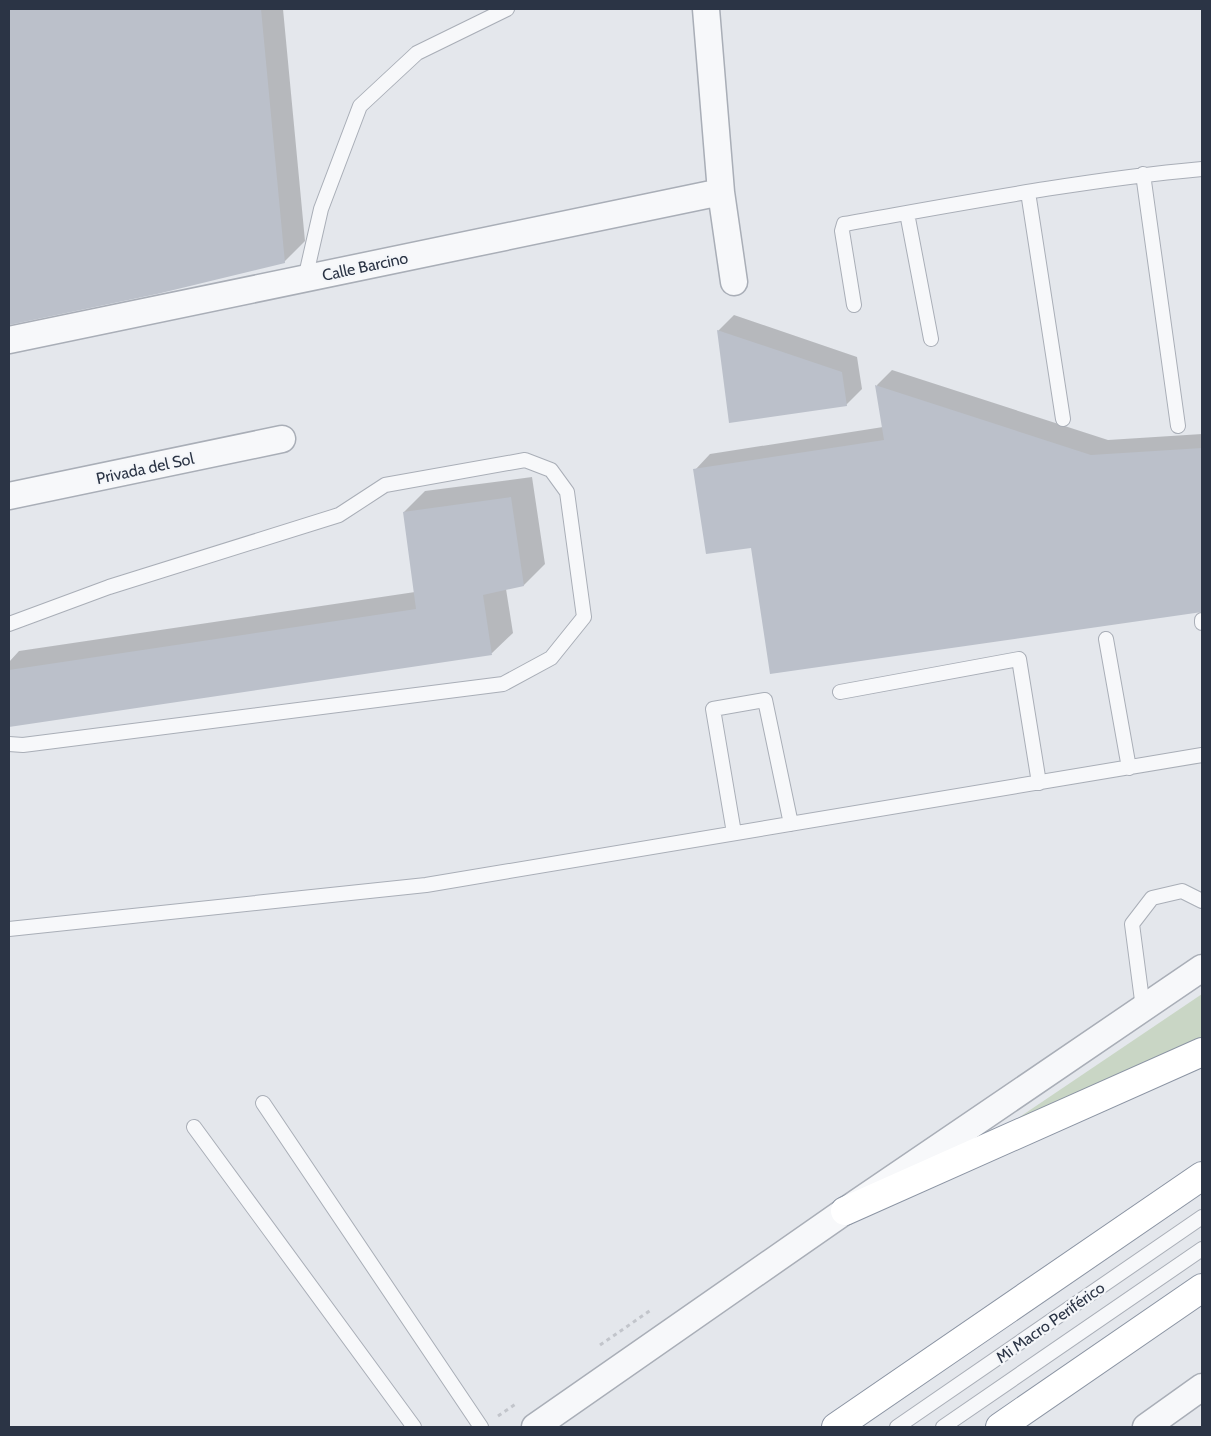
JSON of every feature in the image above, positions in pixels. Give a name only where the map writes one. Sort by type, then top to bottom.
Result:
[{"type":"highway","points":[[845,1211],[1202,1052]]},
{"type":"highway","points":[[836,1427],[1202,1176]]},
{"type":"highway","points":[[1000,1427],[1202,1288]]},
{"type":"street","points":[[706,9],[721,192],[734,282]]},
{"type":"street","name":"Calle Barcino","points":[[9,340],[721,192]]},
{"type":"street","name":"Privada del Sol","points":[[9,496],[282,439]]},
{"type":"street","points":[[535,1427],[845,1211],[1202,968]]},
{"type":"street","points":[[1146,1427],[1202,1387]]},
{"type":"lane","points":[[305,279],[321,209],[360,106],[417,53],[507,9]]},
{"type":"lane","points":[[854,306],[842,231],[844,224],[1143,174],[1202,169]]},
{"type":"lane","points":[[1143,174],[1178,426]]},
{"type":"lane","points":[[1028,192],[1063,419]]},
{"type":"lane","points":[[908,213],[931,338]]},
{"type":"lane","points":[[9,624],[109,587],[339,515],[385,485],[525,460],[550,470],[567,492],[584,617],[551,658],[504,684],[23,745],[9,744]]},
{"type":"lane","points":[[1106,639],[1129,768]]},
{"type":"lane","points":[[840,692],[1019,659],[1039,783]]},
{"type":"lane","points":[[734,833],[713,709],[765,700],[791,824]]},
{"type":"lane","points":[[9,928],[426,885],[1202,755]]},
{"type":"lane","points":[[1143,1008],[1132,924],[1152,898],[1182,891],[1202,901]]},
{"type":"lane","points":[[263,1102],[481,1427]]},
{"type":"lane","points":[[194,1127],[414,1427]]},
{"type":"lane","name":"Mi Macro Periférico","points":[[897,1427],[1202,1217]]},
{"type":"lane","name":"Mi Macro Periférico","points":[[943,1427],[1202,1249]]},
{"type":"green space","points":[[1202,994],[1202,1040],[999,1131]]},
{"type":"building","points":[[9,9],[261,9],[285,263],[157,294],[9,325]]},
{"type":"building","points":[[717,330],[842,372],[847,406],[729,423]]},
{"type":"building","points":[[875,385],[1091,455],[1202,448],[1202,612],[770,674],[751,548],[706,554],[693,469],[884,440]]},
{"type":"building","points":[[511,497],[524,586],[483,595],[492,655],[9,727],[9,670],[416,609],[403,512]]}]
